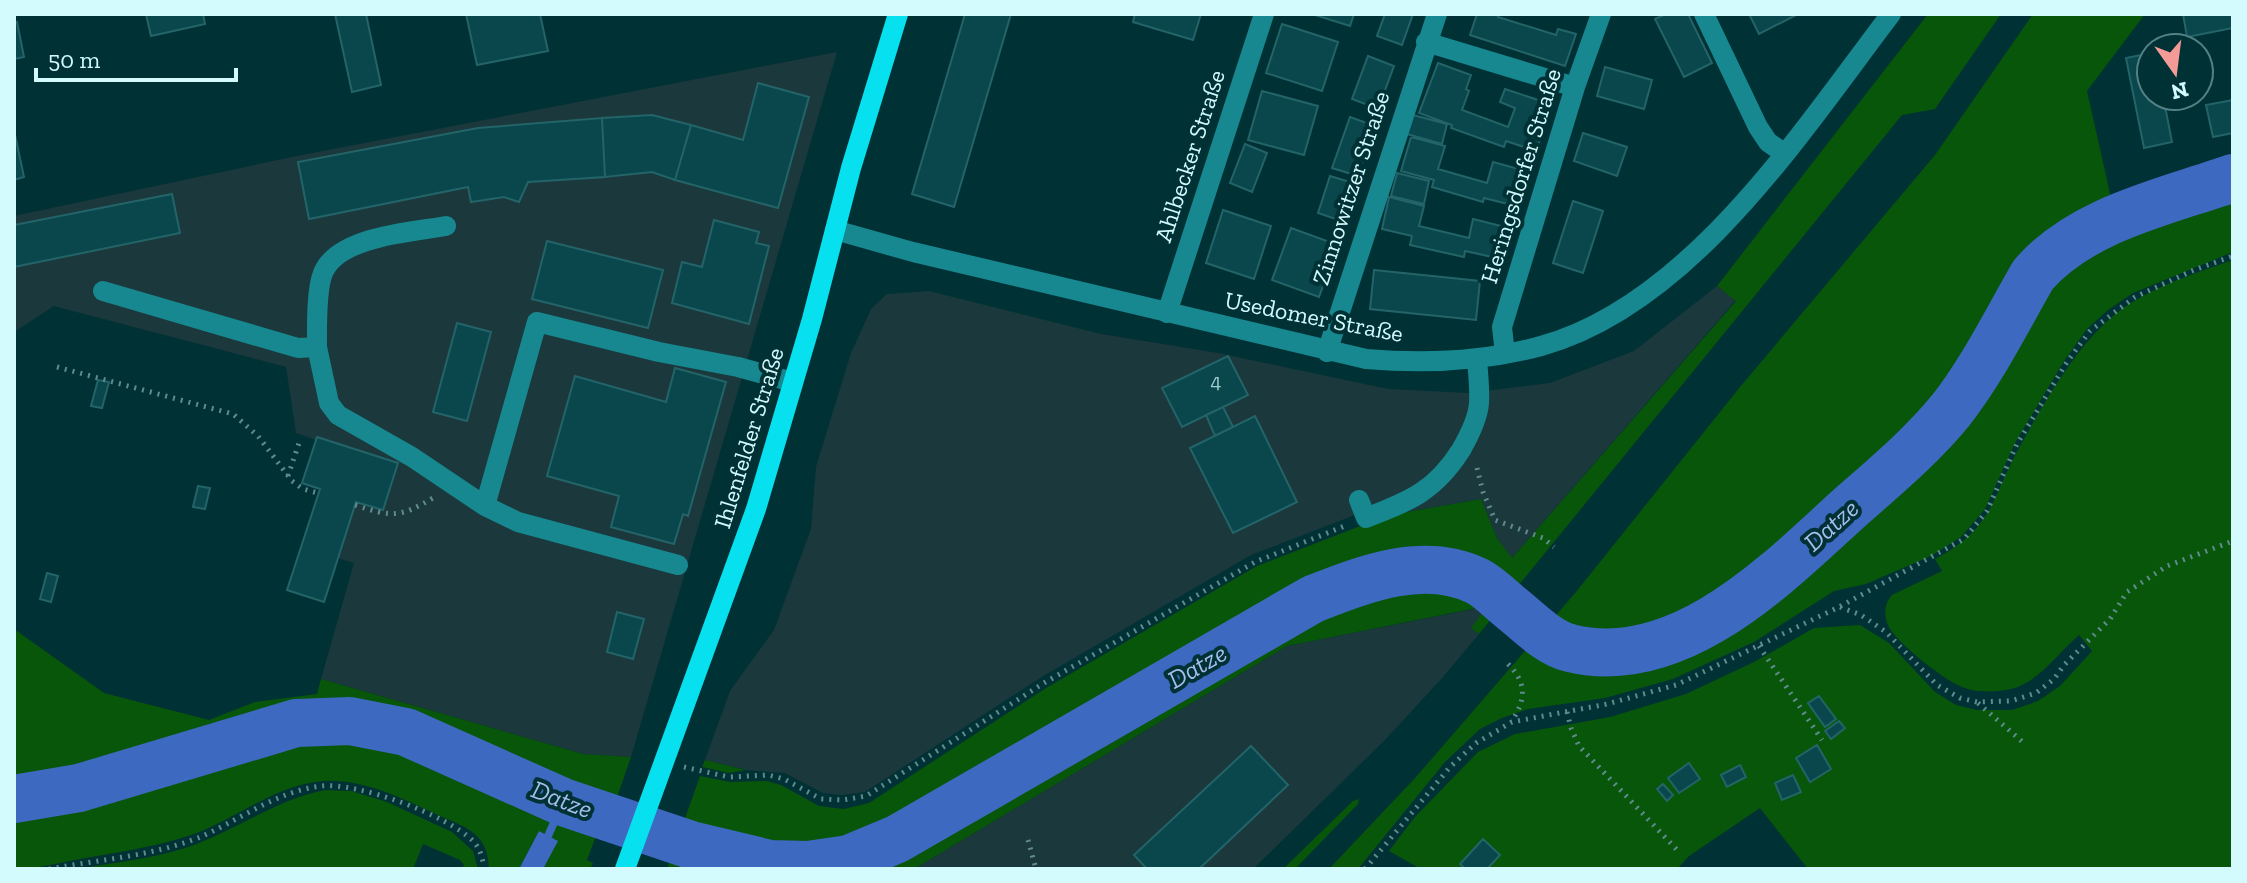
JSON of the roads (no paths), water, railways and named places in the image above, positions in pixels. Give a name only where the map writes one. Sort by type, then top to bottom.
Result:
[{"type":"main road","name":"Ihlenfelder Straße","points":[[625,869],[756,509],[898,14]]},
{"type":"street","name":"Ahlbecker Straße","points":[[1167,313],[1264,14]]},
{"type":"street","name":"Zinnowitzer Straße","points":[[1327,352],[1437,14]]},
{"type":"street","name":"Heringsdorfer Straße","points":[[1505,354],[1502,327],[1575,87],[1601,14]]},
{"type":"street","points":[[1704,14],[1758,127],[1768,142],[1785,154]]},
{"type":"street","name":"Usedomer Straße","points":[[835,230],[913,252],[1327,352],[1408,363],[1505,354],[1573,335],[1647,294],[1702,247],[1785,154],[1891,14]]},
{"type":"street","points":[[1426,42],[1575,87]]},
{"type":"street","points":[[446,226],[360,242],[336,257],[323,272],[317,347],[329,403],[338,415],[412,457],[485,506],[518,522],[678,565]]},
{"type":"street","points":[[103,291],[298,348],[317,347]]},
{"type":"street","points":[[485,506],[537,322],[793,382]]},
{"type":"street","points":[[1363,509],[1407,502],[1430,488],[1448,470],[1470,436],[1479,407],[1477,359]]},
{"type":"water","points":[[539,831],[558,841],[543,869],[519,869]]},
{"type":"waterway","name":"Datze","points":[[14,799],[79,788],[296,723],[350,721],[406,732],[563,802],[691,845],[770,864],[808,865],[849,859],[897,839],[1313,599],[1373,578],[1415,570],[1457,573],[1486,586],[1538,631],[1562,645],[1610,653],[1648,647],[1686,634],[1756,590],[1914,450],[1963,394],[2033,275],[2053,256],[2099,226],[2126,214],[2233,178]]},
{"type":"waterway","points":[[548,836],[563,802]]}]
